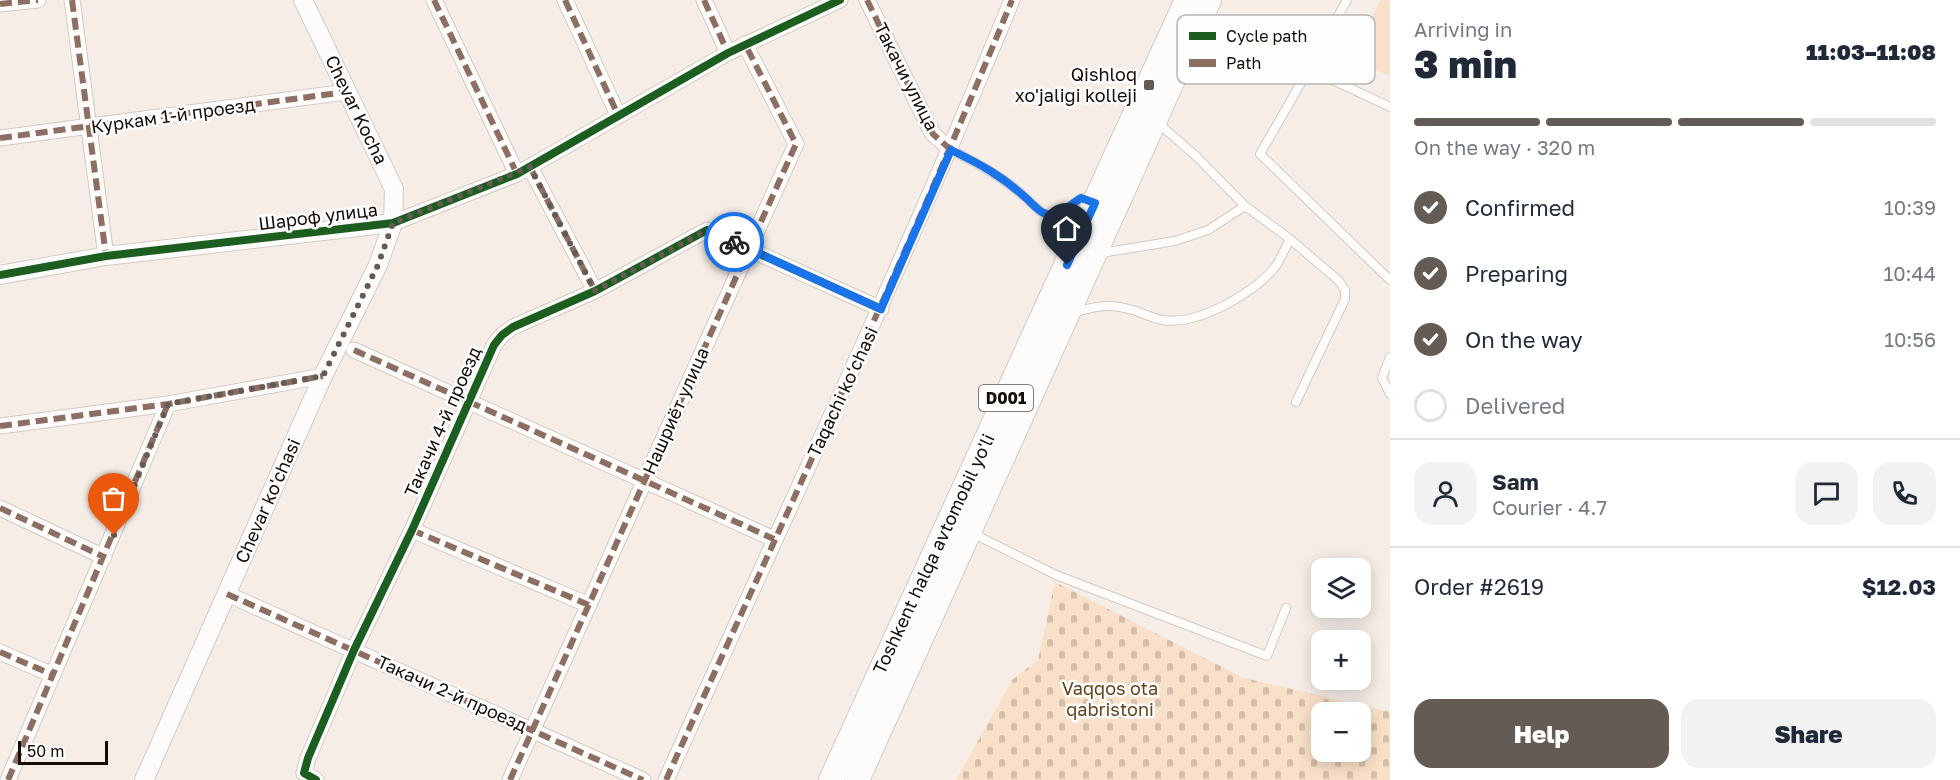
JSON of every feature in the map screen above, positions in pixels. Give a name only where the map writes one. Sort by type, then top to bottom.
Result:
[{"type":"highway","name":"Toshkent halqa avtomobil yo'li","points":[[857,780],[969,532],[1095,203],[1177,34]]},
{"type":"highway","name":"Toshkent halqa avtomobil yo'li","points":[[831,780],[1029,372],[1067,315],[1155,120],[1177,49]]},
{"type":"street","points":[[0,4],[38,0]]},
{"type":"street","points":[[72,0],[106,256]]},
{"type":"street","name":"Chevar Kocha","points":[[303,0],[394,189],[393,223]]},
{"type":"street","points":[[434,0],[523,170],[595,291]]},
{"type":"street","points":[[565,0],[618,115]]},
{"type":"street","points":[[704,0],[729,53]]},
{"type":"street","name":"Шароф улица","points":[[0,275],[106,256],[393,223],[523,170],[745,44],[840,0]]},
{"type":"street","name":"Такачи улица","points":[[867,0],[933,134],[951,150]]},
{"type":"street","name":"Taqachi koʻchasi","points":[[666,780],[774,539],[881,309],[951,150],[1012,0]]},
{"type":"street","name":"Нашриёт улица","points":[[510,780],[796,144],[745,44]]},
{"type":"street","name":"Куркам 1-й проезд","points":[[0,138],[346,92]]},
{"type":"street","name":"Chevar ko'chasi","points":[[144,780],[323,376],[378,265],[393,223]]},
{"type":"street","name":"Такачи 4-й проезд","points":[[312,778],[304,773],[308,758],[354,650],[412,530],[494,345],[502,335],[513,327],[595,291],[707,230],[881,309]]},
{"type":"street","points":[[354,350],[774,539]]},
{"type":"street","points":[[0,426],[168,404],[323,376]]},
{"type":"street","points":[[8,780],[168,404]]},
{"type":"street","points":[[0,508],[104,557]]},
{"type":"street","points":[[412,530],[589,605]]},
{"type":"street","name":"Такачи 2-й проезд","points":[[228,594],[643,780]]},
{"type":"street","points":[[0,652],[53,675]]},
{"type":"lane","points":[[1339,15],[1347,0]]},
{"type":"lane","points":[[1190,7],[1205,15]]},
{"type":"lane","points":[[1300,84],[1260,154],[1390,280]]},
{"type":"lane","points":[[1341,84],[1390,107]]},
{"type":"lane","points":[[1155,120],[1196,156],[1245,206],[1290,239],[1339,280],[1345,290],[1345,299],[1296,402]]},
{"type":"lane","points":[[951,150],[985,166],[1006,180],[1042,213],[1051,216],[1061,214],[1081,198],[1095,203]]},
{"type":"lane","points":[[1095,254],[1175,241],[1208,230],[1245,206]]},
{"type":"lane","points":[[1067,315],[1104,304],[1163,320],[1194,319],[1225,306],[1259,282],[1275,267],[1290,239]]},
{"type":"lane","points":[[1390,357],[1382,378],[1390,394]]},
{"type":"lane","points":[[969,532],[1056,575],[1267,656],[1286,608]]},
{"type":"green space","points":[[1380,0],[1390,0],[1390,76],[1375,69],[1374,15]]},
{"type":"green space","name":"Vaqqos ota qabristoni","points":[[1055,582],[1244,678],[1347,702],[1311,702],[1311,762],[1371,762],[1371,708],[1390,712],[1390,780],[956,780],[1013,679],[1038,660]]},
{"type":"marked path","points":[[0,4],[38,0]]},
{"type":"marked path","points":[[72,0],[106,256]]},
{"type":"marked path","points":[[434,0],[517,174]]},
{"type":"marked path","points":[[565,0],[618,115]]},
{"type":"marked path","points":[[704,0],[728,53]]},
{"type":"marked path","points":[[867,0],[933,134],[951,150]]},
{"type":"marked path","points":[[666,780],[886,294],[1012,0]]},
{"type":"marked path","points":[[510,780],[796,144],[745,44]]},
{"type":"marked path","points":[[0,138],[346,92]]},
{"type":"marked path","points":[[530,167],[595,291]]},
{"type":"marked path","points":[[354,350],[774,539]]},
{"type":"marked path","points":[[0,426],[168,404],[323,376]]},
{"type":"marked path","points":[[8,780],[168,404]]},
{"type":"marked path","points":[[0,508],[104,557]]},
{"type":"marked path","points":[[412,530],[589,605]]},
{"type":"marked path","points":[[227,594],[643,780]]},
{"type":"marked path","points":[[0,652],[53,675]]},
{"type":"cycle path","points":[[0,275],[106,256],[393,223],[517,174],[728,53],[840,0]]},
{"type":"cycle path","points":[[316,780],[304,773],[308,758],[354,650],[412,530],[494,345],[502,335],[513,327],[595,291],[707,230],[881,309]]},
{"type":"way so far","points":[[114,535],[168,404],[323,376],[378,265],[393,223],[530,167],[595,291],[707,230],[734,242]]},
{"type":"place","name":"Qishloq xo'jaligi kolleji","points":[[1149,85]]},
{"type":"route","points":[[734,242],[881,309],[951,150],[985,166],[1006,180],[1042,213],[1051,216],[1061,214],[1081,198],[1095,203],[1067,265]]}]
